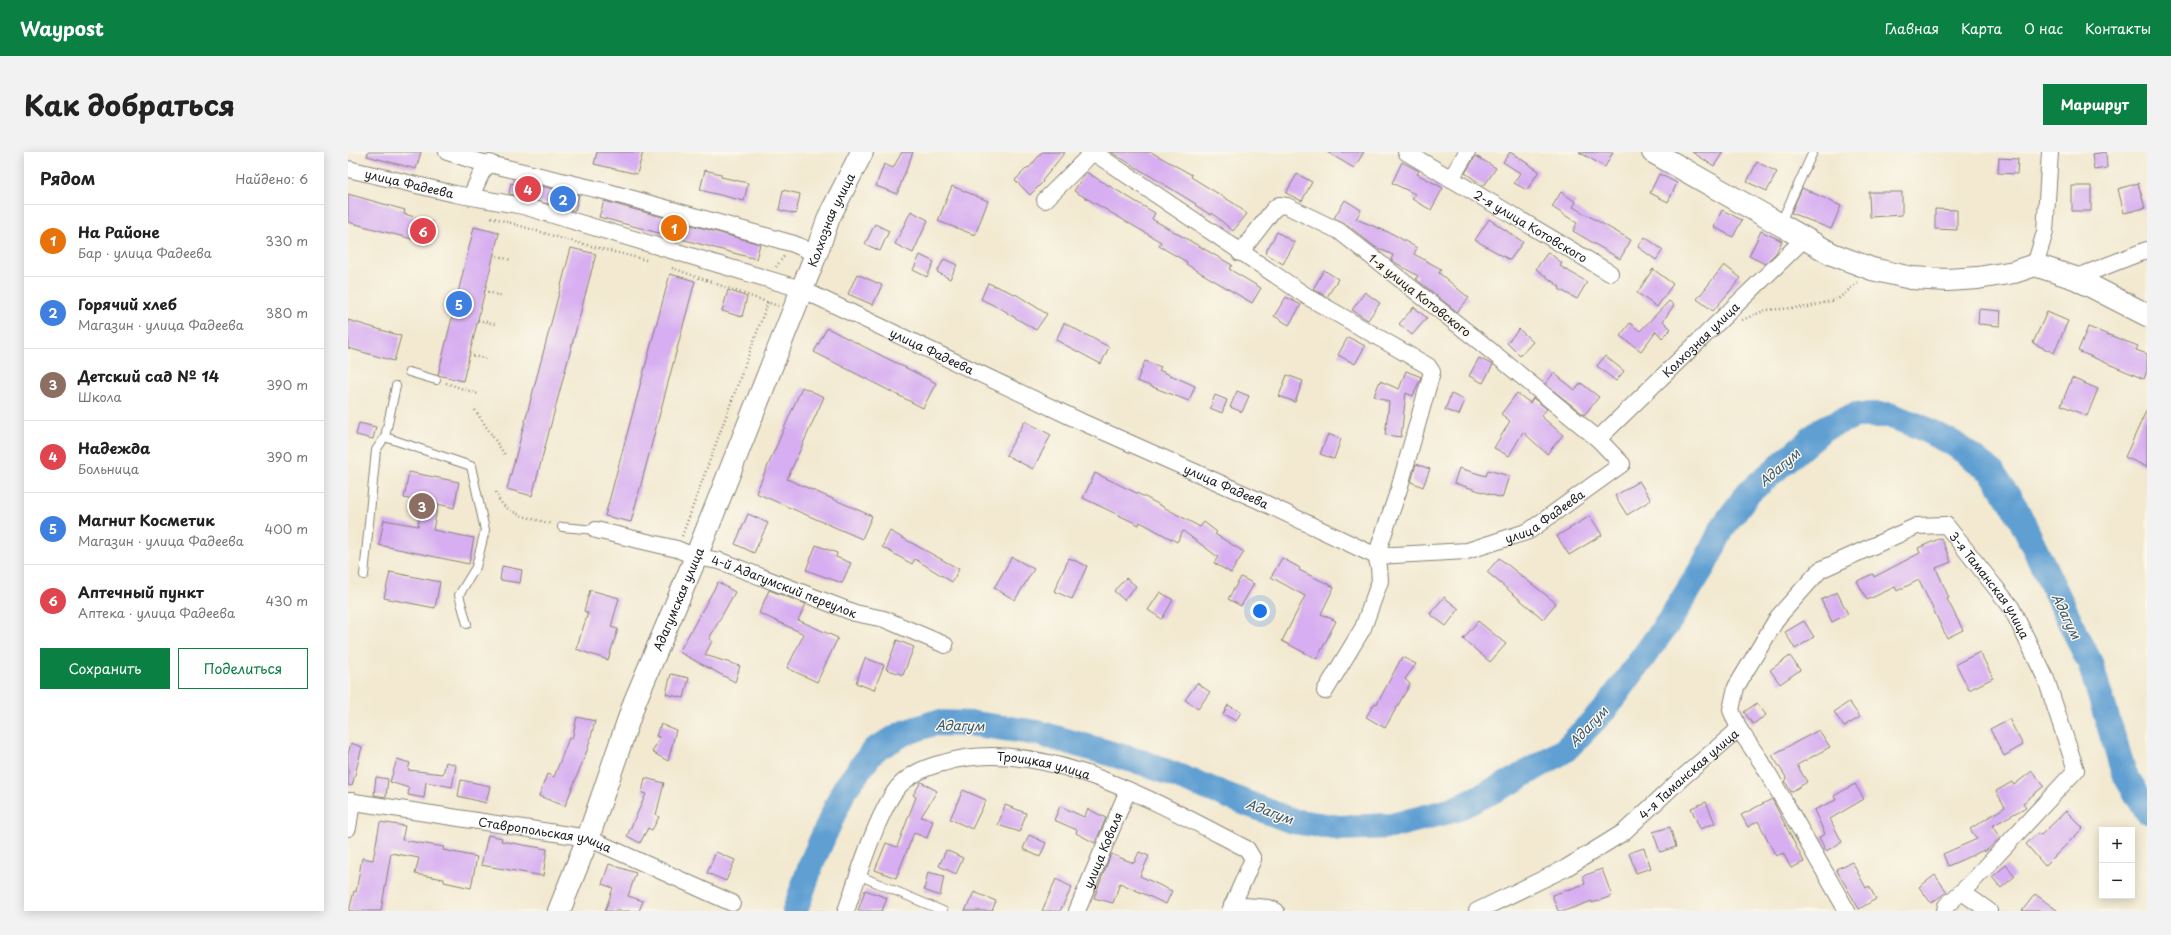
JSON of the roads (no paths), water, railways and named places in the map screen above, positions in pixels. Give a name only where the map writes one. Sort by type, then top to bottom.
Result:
[{"type":"main road","name":"Колхозная улица","points":[[802,289],[829,217],[862,152]]},
{"type":"main road","points":[[1656,153],[1804,239],[1832,254],[1872,269],[1911,278],[1947,280],[1985,277],[2014,272],[2035,265],[2075,278],[2147,315]]},
{"type":"main road","name":"Адагумская улица","points":[[559,911],[588,838],[687,553],[802,289]]},
{"type":"street","points":[[447,152],[490,158],[794,244],[816,254]]},
{"type":"street","points":[[1045,200],[1093,152],[1240,253],[1308,297],[1428,366],[1432,372],[1398,489],[1376,556],[1379,567],[1380,581],[1363,628],[1325,691]]},
{"type":"street","name":"2-я улица Котовского","points":[[1406,152],[1610,273]]},
{"type":"street","points":[[1451,179],[1467,152]]},
{"type":"street","points":[[2035,265],[2045,232],[2050,152]]},
{"type":"street","name":"улица Фадеева","points":[[471,196],[490,158]]},
{"type":"street","name":"улица Фадеева","points":[[348,169],[523,206],[802,289],[1082,422],[1258,500],[1376,556],[1467,551],[1529,531],[1622,464],[1598,439]]},
{"type":"street","name":"1-я улица Котовского","points":[[1240,253],[1273,210],[1279,205],[1287,206],[1339,231],[1480,342],[1598,439]]},
{"type":"street","name":"Колхозная улица","points":[[1598,439],[1804,239]]},
{"type":"street","points":[[2075,278],[2147,250]]},
{"type":"street","name":"3-я Таманская улица","points":[[1739,729],[1731,710],[1736,687],[1778,617],[1820,570],[1917,526],[1946,525],[2011,607],[2046,679],[2076,770],[1962,892],[1946,906],[1944,911]]},
{"type":"street","name":"4-й Адагумский переулок","points":[[596,530],[720,561],[855,613],[884,619],[945,645]]},
{"type":"street","name":"4-я Таманская улица","points":[[1477,911],[1566,868],[1624,832],[1683,777],[1739,729],[1764,766],[1847,911]]},
{"type":"street","name":"Троицкая улица","points":[[846,911],[858,875],[884,810],[900,785],[920,770],[962,757],[1010,756],[1061,766],[1128,790],[1247,849],[1253,859],[1231,908]]},
{"type":"street","name":"улица Коваля","points":[[1077,911],[1128,790]]},
{"type":"street","points":[[348,828],[350,801]]},
{"type":"street","name":"Ставропольская улица","points":[[350,801],[588,838],[732,903]]},
{"type":"street","points":[[1962,892],[1989,911]]},
{"type":"street","points":[[1231,908],[1269,908],[1276,911]]},
{"type":"lane","points":[[1780,225],[1813,152]]},
{"type":"lane","points":[[409,372],[436,380]]},
{"type":"lane","points":[[364,575],[376,450],[386,437],[396,386]]},
{"type":"lane","points":[[386,437],[471,466],[485,530],[476,567],[459,595],[467,624]]},
{"type":"lane","points":[[562,526],[596,530]]},
{"type":"lane","points":[[858,875],[943,911]]},
{"type":"waterway","name":"Адагум","points":[[795,911],[812,862],[844,790],[874,750],[904,733],[934,723],[975,724],[1038,733],[1144,763],[1292,821],[1340,828],[1391,826],[1453,810],[1511,782],[1565,750],[1607,707],[1670,620],[1704,565],[1723,527],[1748,493],[1824,428],[1856,415],[1889,415],[1918,426],[1954,444],[1991,471],[2015,507],[2090,663],[2124,773],[2147,811]]},
{"type":"place","name":"Надежда","points":[[528,189]]},
{"type":"place","name":"Горячий хлеб","points":[[563,199]]},
{"type":"place","name":"На Районе","points":[[674,228]]},
{"type":"place","name":"Аптечный пункт","points":[[423,231]]},
{"type":"place","name":"Магнит Косметик","points":[[459,304]]},
{"type":"place","name":"Детский сад № 14","points":[[422,506]]}]
